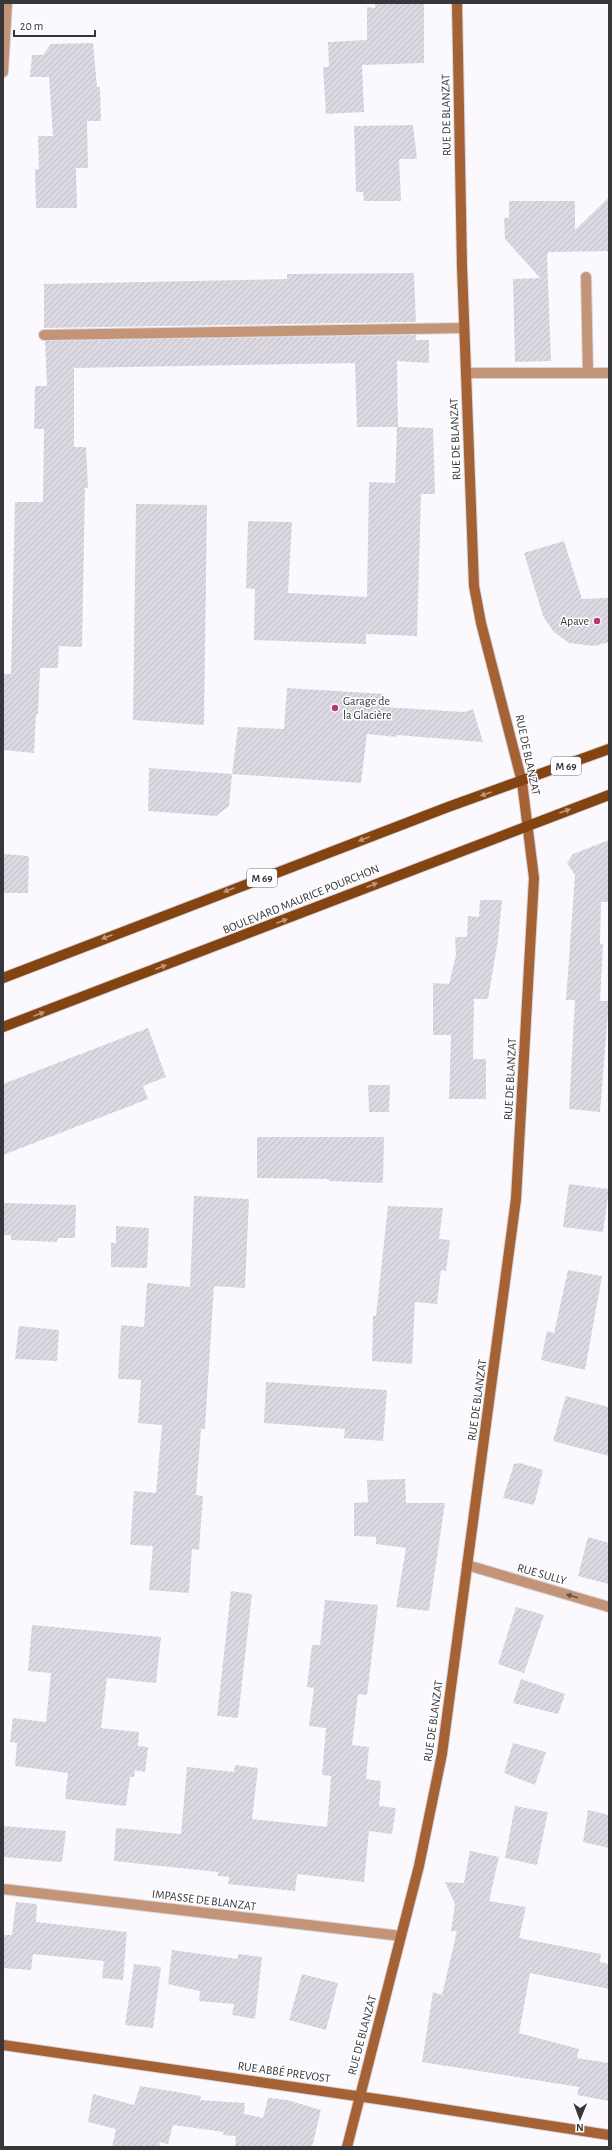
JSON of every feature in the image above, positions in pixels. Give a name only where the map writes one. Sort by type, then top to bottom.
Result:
[{"type":"main road","name":"M 69","points":[[3,978],[448,807],[609,750]]},
{"type":"main road","name":"BOULEVARD MAURICE POURCHON","points":[[3,1028],[302,914],[528,824],[607,796]]},
{"type":"street","points":[[3,72],[7,3]]},
{"type":"street","name":"RUE DE BLANZAT","points":[[347,2147],[419,1866],[442,1754],[516,1199],[534,878],[522,782],[481,623],[474,586],[464,328],[456,3]]},
{"type":"street","points":[[586,277],[588,374]]},
{"type":"street","points":[[44,335],[464,328]]},
{"type":"street","points":[[466,373],[609,374]]},
{"type":"street","name":"RUE SULLY","points":[[467,1565],[609,1607]]},
{"type":"street","name":"IMPASSE DE BLANZAT","points":[[3,1889],[402,1936]]},
{"type":"street","name":"RUE ABBÉ PREVOST","points":[[3,2045],[360,2096],[609,2135]]},
{"type":"building","points":[[375,3],[424,3],[424,63],[362,65],[364,112],[326,114],[323,67],[329,67],[328,42],[367,40],[367,7],[375,8]]},
{"type":"building","points":[[93,43],[97,87],[100,87],[101,121],[87,121],[88,168],[76,168],[77,208],[36,208],[35,169],[39,169],[38,136],[53,136],[49,77],[30,77],[32,55],[43,55],[51,44]]},
{"type":"building","points":[[413,125],[417,159],[399,159],[401,201],[364,201],[363,192],[356,192],[354,126]]},
{"type":"building","points":[[609,197],[609,251],[549,252],[547,255],[551,361],[515,362],[513,279],[540,278],[505,239],[504,218],[509,218],[509,201],[575,201],[575,230]]},
{"type":"building","points":[[414,273],[416,322],[44,328],[44,284],[287,279],[287,274]]},
{"type":"building","points":[[416,335],[416,340],[429,340],[429,363],[397,361],[398,427],[357,427],[355,363],[74,368],[74,447],[86,447],[88,488],[85,488],[82,647],[59,646],[58,668],[40,668],[38,714],[36,714],[34,753],[3,750],[3,674],[11,674],[15,502],[43,502],[44,429],[34,429],[35,386],[47,386],[45,341]]},
{"type":"building","points":[[397,427],[433,428],[435,494],[421,494],[417,636],[366,634],[366,644],[254,640],[255,589],[246,588],[248,521],[292,522],[288,593],[367,597],[369,482],[395,483]]},
{"type":"building","points":[[136,504],[207,505],[204,725],[133,720]]},
{"type":"building","points":[[564,541],[582,599],[609,598],[609,642],[594,646],[569,643],[553,631],[543,616],[524,553]]},
{"type":"building","points":[[287,688],[385,694],[384,707],[464,712],[473,709],[483,742],[367,734],[361,783],[232,774],[238,727],[284,729]]},
{"type":"building","points":[[149,768],[232,774],[229,806],[216,816],[148,811]]},
{"type":"building","points":[[609,840],[609,902],[601,902],[600,944],[603,944],[600,1001],[609,1001],[600,1112],[569,1109],[575,1000],[566,1000],[575,875],[567,863],[573,854]]},
{"type":"building","points":[[3,854],[29,856],[28,893],[3,893]]},
{"type":"building","points":[[480,900],[502,900],[498,940],[488,999],[474,999],[473,1059],[486,1059],[486,1099],[449,1099],[451,1035],[433,1035],[433,983],[449,984],[456,955],[455,937],[467,937],[468,916],[479,917]]},
{"type":"building","points":[[148,1028],[166,1077],[143,1086],[148,1099],[3,1155],[3,1084]]},
{"type":"building","points":[[368,1085],[390,1085],[389,1112],[369,1112]]},
{"type":"building","points":[[257,1137],[384,1137],[383,1183],[329,1181],[329,1179],[257,1178]]},
{"type":"building","points":[[569,1184],[609,1189],[603,1232],[563,1227]]},
{"type":"building","points":[[194,1196],[249,1199],[245,1288],[214,1286],[205,1429],[201,1429],[196,1495],[203,1496],[199,1550],[192,1549],[189,1593],[149,1590],[153,1546],[130,1545],[134,1491],[156,1493],[162,1425],[138,1423],[141,1380],[118,1379],[121,1325],[144,1327],[147,1283],[190,1287]]},
{"type":"building","points":[[3,1203],[76,1205],[75,1238],[58,1238],[57,1242],[11,1240],[11,1235],[3,1235]]},
{"type":"building","points":[[388,1206],[443,1208],[439,1239],[450,1240],[446,1271],[441,1270],[437,1304],[415,1302],[412,1364],[372,1361],[373,1316],[376,1316]]},
{"type":"building","points":[[116,1226],[149,1228],[147,1268],[111,1267],[111,1243],[116,1243]]},
{"type":"building","points":[[568,1270],[602,1276],[585,1370],[541,1360],[547,1331],[554,1333]]},
{"type":"building","points":[[19,1326],[59,1330],[57,1361],[15,1359]]},
{"type":"building","points":[[266,1382],[387,1390],[383,1441],[344,1438],[345,1429],[264,1423]]},
{"type":"building","points":[[566,1396],[609,1407],[609,1456],[553,1441]]},
{"type":"building","points":[[520,1463],[543,1470],[534,1505],[503,1498],[514,1464]]},
{"type":"building","points":[[405,1479],[406,1503],[445,1503],[429,1611],[396,1607],[406,1548],[376,1544],[376,1537],[354,1536],[354,1503],[368,1502],[367,1480]]},
{"type":"building","points":[[588,1537],[609,1543],[609,1584],[578,1576]]},
{"type":"building","points":[[231,1591],[252,1594],[238,1718],[217,1716]]},
{"type":"building","points":[[325,1600],[378,1605],[367,1695],[358,1694],[352,1745],[369,1747],[366,1779],[381,1781],[379,1806],[396,1808],[392,1834],[369,1831],[364,1882],[297,1874],[295,1891],[228,1884],[229,1877],[218,1876],[218,1872],[114,1861],[116,1828],[181,1834],[187,1767],[234,1772],[235,1765],[258,1768],[252,1819],[327,1827],[331,1776],[322,1775],[326,1728],[309,1726],[314,1688],[307,1687],[312,1645],[320,1645]]},
{"type":"building","points":[[516,1607],[544,1615],[524,1673],[498,1664]]},
{"type":"building","points":[[32,1625],[161,1637],[156,1683],[107,1678],[101,1728],[139,1732],[138,1746],[148,1747],[145,1772],[135,1770],[134,1777],[130,1777],[126,1806],[65,1799],[68,1773],[15,1766],[17,1743],[10,1742],[13,1718],[46,1722],[51,1673],[28,1671]]},
{"type":"building","points":[[521,1679],[565,1694],[558,1714],[513,1703]]},
{"type":"building","points":[[513,1743],[546,1752],[535,1785],[504,1773]]},
{"type":"building","points":[[515,1806],[548,1812],[537,1865],[505,1858]]},
{"type":"building","points":[[588,1810],[609,1815],[609,1848],[583,1842]]},
{"type":"building","points":[[3,1826],[66,1831],[62,1862],[3,1857]]},
{"type":"building","points":[[470,1851],[499,1857],[489,1901],[526,1907],[519,1938],[601,1954],[600,1962],[609,1964],[609,1989],[530,1973],[519,2033],[579,2049],[577,2058],[609,2063],[609,2101],[577,2095],[579,2087],[422,2062],[433,1992],[442,1995],[457,1931],[451,1931],[455,1904],[445,1882],[464,1883]]},
{"type":"building","points":[[16,1902],[37,1904],[36,1922],[127,1932],[123,1980],[102,1978],[104,1961],[33,1954],[31,1970],[3,1968],[3,1935],[12,1935]]},
{"type":"building","points":[[172,1950],[238,1959],[238,1954],[262,1957],[255,2019],[232,2015],[234,2004],[199,2001],[200,1991],[168,1984]]},
{"type":"building","points":[[134,1964],[161,1967],[153,2028],[125,2025]]},
{"type":"building","points":[[302,1974],[338,1983],[326,2030],[289,2020]]},
{"type":"building","points":[[140,2086],[201,2096],[200,2100],[245,2103],[244,2114],[263,2118],[268,2098],[287,2100],[321,2110],[312,2147],[235,2147],[236,2136],[223,2135],[224,2132],[173,2125],[168,2144],[160,2142],[159,2147],[112,2147],[116,2129],[88,2122],[93,2094],[134,2105]]},
{"type":"place","name":"Apave","points":[[597,621]]},
{"type":"place","name":"Garage de la Glacière","points":[[335,708]]}]
